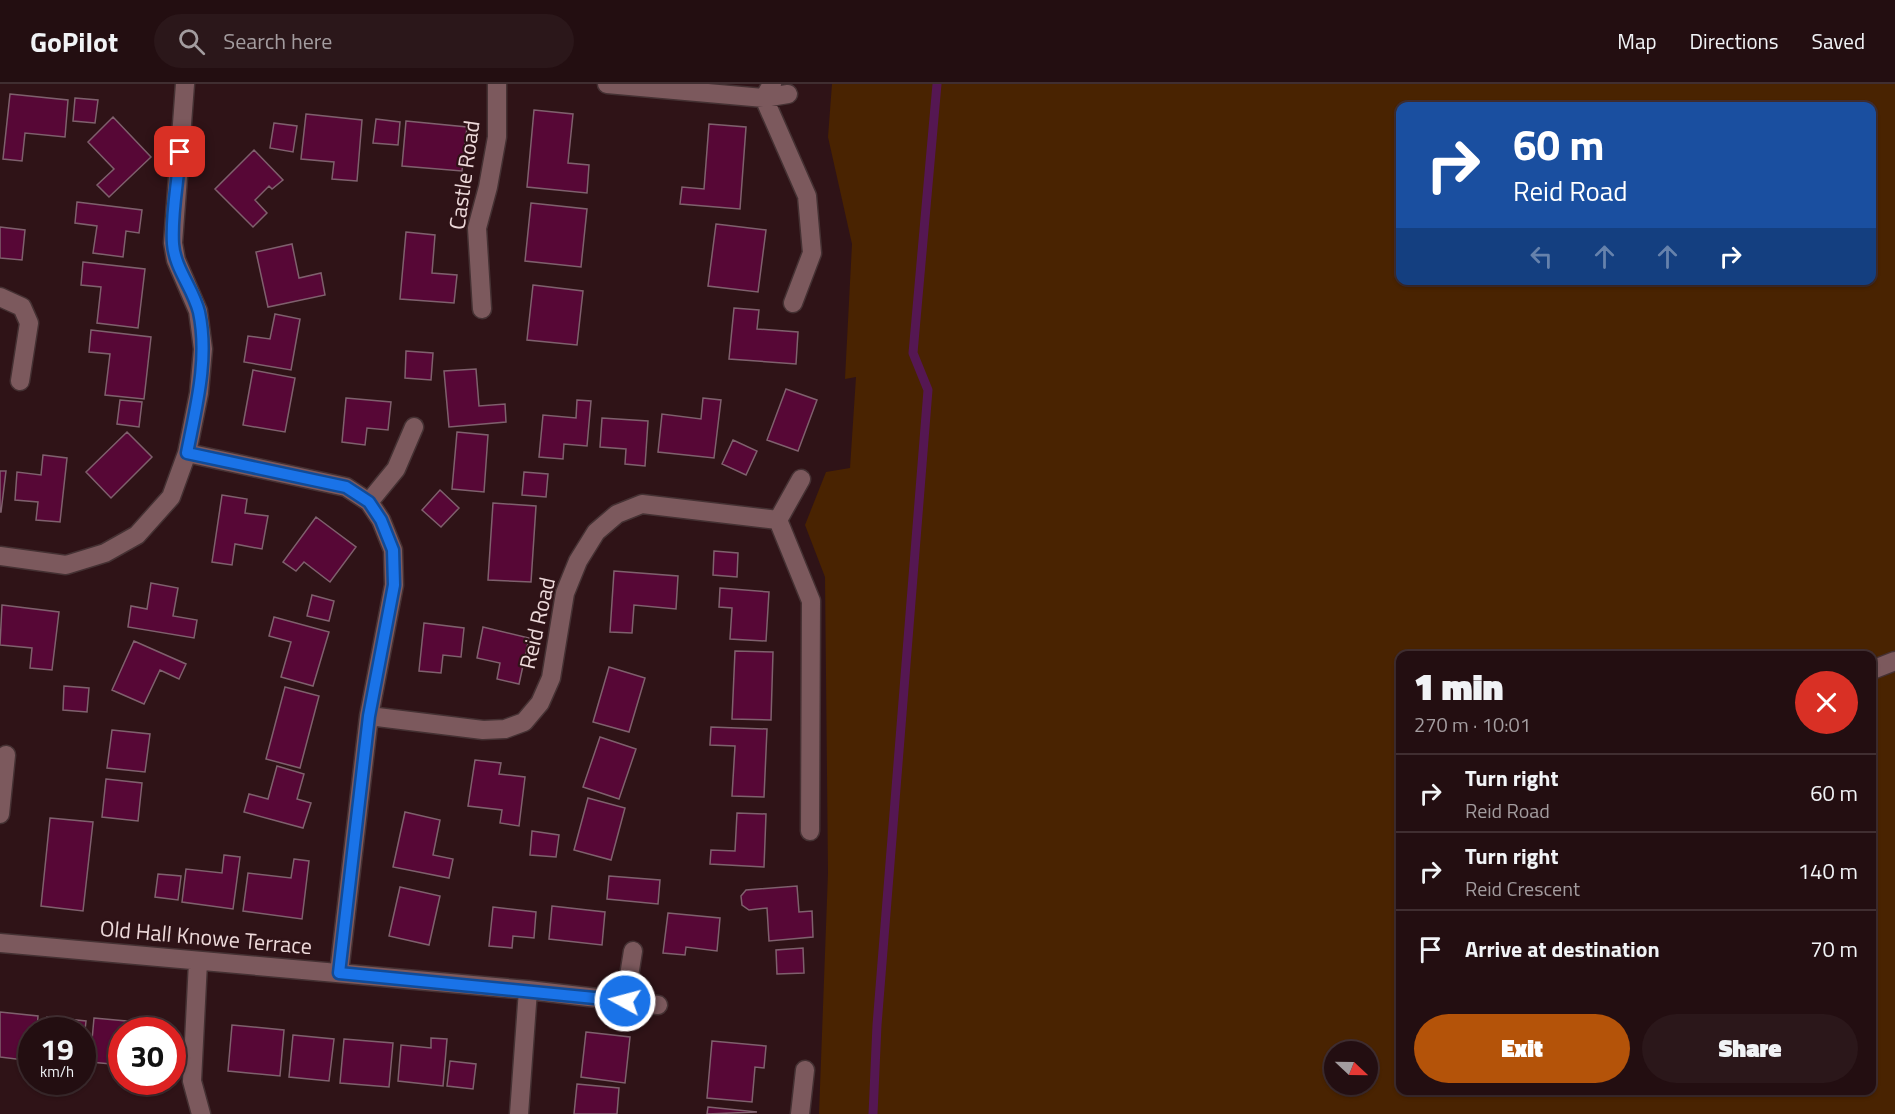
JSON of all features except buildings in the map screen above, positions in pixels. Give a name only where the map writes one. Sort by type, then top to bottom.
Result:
[{"type":"street","points":[[0,556],[66,565],[105,553],[137,535],[171,497],[187,453],[199,393],[203,349],[198,311],[176,260],[173,243],[185,84]]},
{"type":"street","name":"Castle Road","points":[[482,309],[477,228],[497,137],[497,84]]},
{"type":"street","points":[[607,84],[788,93]]},
{"type":"street","points":[[768,91],[807,196],[812,253],[793,303]]},
{"type":"street","points":[[0,297],[22,307],[29,323],[20,381]]},
{"type":"street","points":[[369,502],[396,469],[414,427]]},
{"type":"street","points":[[187,453],[346,487],[369,502],[381,520],[393,550],[394,585],[369,716],[339,973]]},
{"type":"street","points":[[801,479],[778,520],[811,601],[810,831]]},
{"type":"street","name":"Reid Road","points":[[369,716],[483,730],[505,729],[524,722],[540,703],[551,678],[565,593],[578,561],[596,532],[617,514],[642,504],[778,520]]},
{"type":"street","points":[[1876,668],[1895,661]]},
{"type":"street","points":[[0,814],[6,755]]},
{"type":"street","name":"Old Hall Knowe Terrace","points":[[0,943],[528,990],[658,1005]]},
{"type":"street","points":[[625,1001],[633,951]]},
{"type":"street","points":[[198,962],[192,1081],[201,1114]]},
{"type":"street","points":[[519,1114],[528,990]]},
{"type":"street","points":[[800,1114],[804,1070]]},
{"type":"shaded area","points":[[832,84],[1895,84],[1895,1114],[819,1114],[828,873],[825,577],[805,525],[826,472],[850,468],[856,377],[845,379],[852,244],[828,137]]},
{"type":"waterway","points":[[873,1114],[877,1025],[928,390],[913,353],[937,84]]},
{"type":"route","points":[[180,152],[173,243],[176,260],[198,311],[203,349],[199,393],[187,453],[346,487],[369,502],[381,520],[393,550],[394,585],[369,716],[339,973],[625,1001]]}]
